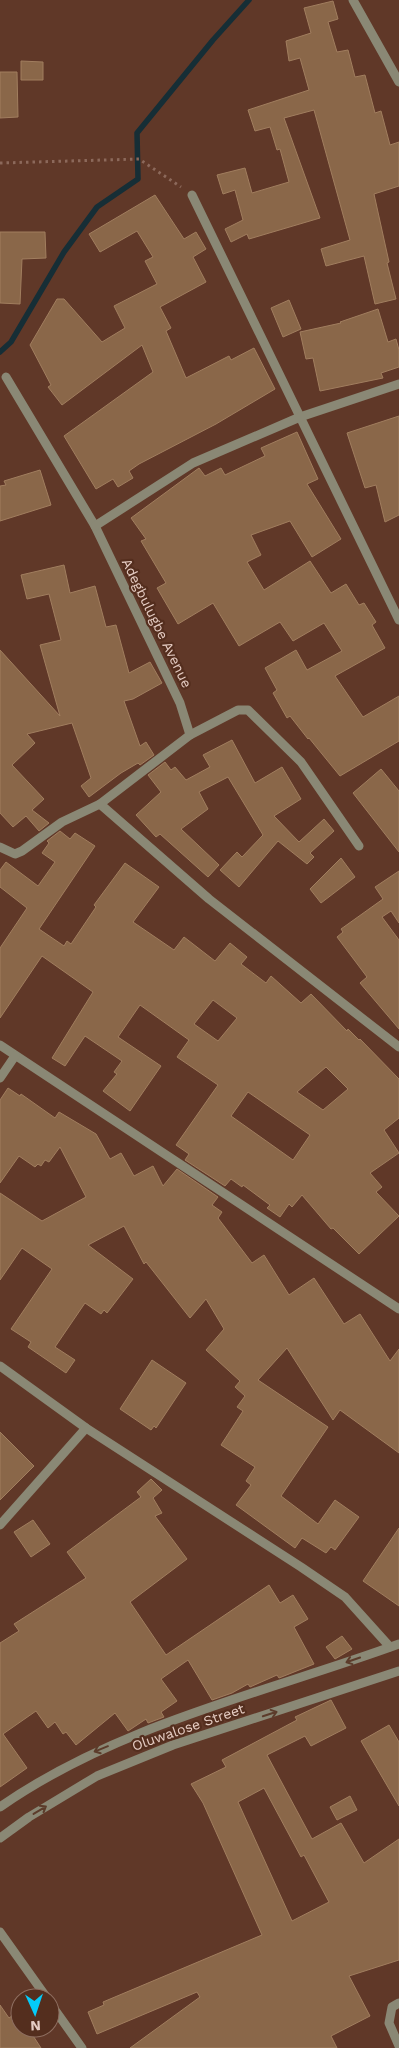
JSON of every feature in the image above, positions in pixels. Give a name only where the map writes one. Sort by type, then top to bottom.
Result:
[{"type":"street","points":[[353,0],[399,82]]},
{"type":"street","points":[[192,195],[399,620]]},
{"type":"street","name":"Adegbulugbe Avenue","points":[[6,377],[95,526],[180,703],[190,735]]},
{"type":"street","points":[[95,526],[193,463],[300,417],[399,384]]},
{"type":"street","points":[[0,847],[15,854],[22,851],[62,822],[100,804],[190,735],[238,710],[248,710],[255,714],[301,762],[359,846]]},
{"type":"street","points":[[100,804],[209,899],[399,1047]]},
{"type":"street","points":[[0,1046],[399,1309]]},
{"type":"street","points":[[0,1078],[15,1056]]},
{"type":"street","points":[[0,1366],[86,1428],[301,1567],[344,1597],[395,1646]]},
{"type":"street","points":[[0,1525],[86,1428]]},
{"type":"street","name":"Oluwalose Street","points":[[0,1807],[90,1754],[166,1724],[395,1646]]},
{"type":"street","name":"Oluwalose Street","points":[[0,1838],[29,1817],[97,1776],[173,1745],[399,1671]]},
{"type":"street","points":[[0,1932],[39,1988]]},
{"type":"street","points":[[399,2002],[392,2007],[390,2023],[399,2046]]},
{"type":"street","points":[[60,2017],[82,2048]]},
{"type":"path","points":[[0,163],[140,159],[192,195]]},
{"type":"building","points":[[333,1],[338,19],[328,22],[337,52],[348,50],[355,77],[365,75],[375,113],[381,111],[390,145],[399,142],[399,186],[374,194],[396,299],[375,304],[364,256],[326,266],[321,249],[350,240],[314,110],[284,118],[320,218],[249,239],[247,234],[231,242],[225,229],[243,220],[235,190],[223,194],[217,175],[245,168],[252,193],[289,182],[280,149],[277,150],[270,127],[255,131],[248,110],[309,90],[300,58],[289,61],[286,41],[311,33],[304,8]]},
{"type":"building","points":[[21,61],[43,62],[43,80],[21,80]]},
{"type":"building","points":[[0,72],[17,72],[18,117],[0,118]]},
{"type":"building","points":[[155,195],[184,239],[196,232],[206,249],[193,257],[206,282],[160,307],[171,328],[166,331],[186,378],[229,356],[231,360],[254,348],[275,389],[216,424],[139,464],[129,471],[133,478],[118,487],[113,479],[96,489],[64,436],[153,372],[142,345],[62,405],[48,387],[51,385],[30,345],[57,299],[64,299],[102,342],[125,328],[114,306],[157,284],[145,261],[153,257],[137,231],[100,252],[89,234]]},
{"type":"building","points":[[0,232],[45,232],[46,258],[22,259],[20,304],[0,303]]},
{"type":"building","points":[[289,300],[301,329],[283,337],[271,308]]},
{"type":"building","points":[[378,309],[388,342],[396,339],[399,350],[399,367],[381,373],[383,378],[320,391],[313,358],[306,359],[300,332],[341,323]]},
{"type":"building","points":[[399,416],[399,515],[385,522],[376,485],[365,488],[347,433]]},
{"type":"building","points":[[297,432],[318,479],[307,484],[341,539],[312,557],[290,521],[251,535],[261,555],[247,562],[264,590],[310,561],[331,593],[346,584],[359,605],[364,603],[376,622],[372,625],[385,648],[335,676],[363,717],[399,696],[399,741],[340,776],[290,716],[287,718],[273,693],[277,690],[265,668],[296,650],[307,670],[342,651],[324,623],[293,641],[280,622],[239,646],[213,603],[178,624],[157,588],[166,583],[141,541],[146,539],[131,518],[199,468],[205,476],[221,468],[225,475],[265,456],[261,448]]},
{"type":"building","points":[[40,470],[51,505],[0,521],[0,486],[6,485],[4,481]]},
{"type":"building","points":[[64,565],[70,593],[95,586],[106,627],[116,625],[129,673],[150,662],[162,683],[133,699],[124,701],[140,746],[146,742],[154,755],[140,765],[138,763],[121,773],[89,797],[81,786],[91,778],[72,723],[27,734],[35,743],[12,765],[44,799],[32,810],[49,823],[39,831],[26,816],[13,827],[0,813],[0,650],[60,716],[40,645],[61,640],[49,594],[27,599],[21,575]]},
{"type":"building","points":[[232,740],[255,783],[282,767],[301,799],[274,816],[299,842],[324,819],[334,831],[310,853],[314,857],[307,864],[278,841],[239,887],[220,870],[237,852],[242,857],[263,835],[228,777],[199,792],[208,809],[181,829],[219,865],[208,877],[160,834],[156,837],[136,815],[161,792],[148,775],[165,762],[171,770],[175,767],[186,780],[210,767],[203,755]]},
{"type":"building","points":[[381,769],[399,791],[399,852],[353,793]]},
{"type":"building","points":[[60,831],[70,839],[75,833],[95,846],[39,929],[64,946],[67,941],[71,944],[96,907],[94,905],[125,863],[159,887],[133,922],[174,950],[184,937],[215,961],[230,943],[247,957],[241,964],[266,983],[271,976],[301,1003],[311,994],[347,1031],[348,1029],[360,1039],[399,1079],[399,1118],[384,1130],[399,1153],[370,1173],[382,1187],[376,1192],[399,1216],[359,1254],[333,1228],[331,1229],[302,1195],[292,1207],[289,1204],[280,1217],[267,1208],[270,1205],[243,1185],[242,1187],[231,1179],[225,1186],[185,1160],[189,1154],[176,1145],[218,1085],[177,1057],[189,1040],[140,1005],[118,1037],[161,1066],[130,1111],[103,1091],[117,1074],[114,1072],[122,1061],[85,1036],[65,1066],[52,1058],[93,992],[42,956],[0,1018],[0,948],[27,908],[0,887],[0,870],[6,862],[38,886],[55,862],[42,853],[49,843],[47,841]],"holes":[[[213,1000],[237,1018],[218,1041],[194,1024]],[[326,1067],[348,1089],[323,1110],[297,1092]],[[248,1092],[310,1135],[293,1160],[231,1116]]]},
{"type":"building","points":[[341,858],[355,877],[321,903],[310,889]]},
{"type":"building","points":[[399,871],[399,923],[391,911],[382,917],[399,940],[399,1029],[360,983],[367,977],[337,937],[343,932],[341,929],[383,899],[375,887]]},
{"type":"building","points":[[8,1088],[20,1096],[21,1094],[55,1118],[59,1112],[96,1134],[110,1159],[121,1153],[134,1176],[153,1166],[163,1186],[177,1169],[218,1197],[212,1205],[222,1212],[218,1218],[252,1263],[264,1255],[289,1295],[314,1278],[344,1324],[360,1314],[390,1361],[399,1349],[399,1453],[340,1410],[333,1420],[287,1348],[258,1380],[328,1427],[281,1496],[318,1524],[335,1500],[359,1517],[335,1550],[331,1547],[326,1553],[302,1538],[295,1548],[236,1505],[251,1485],[246,1481],[255,1467],[221,1445],[243,1411],[237,1407],[245,1396],[235,1387],[240,1381],[206,1350],[224,1329],[206,1299],[190,1318],[146,1262],[144,1264],[124,1226],[88,1245],[133,1279],[107,1313],[104,1310],[101,1314],[85,1303],[55,1347],[75,1360],[66,1373],[28,1347],[31,1342],[11,1329],[52,1269],[22,1248],[0,1280],[0,1193],[42,1221],[86,1197],[60,1147],[49,1162],[45,1160],[41,1166],[38,1164],[35,1167],[19,1156],[0,1183],[0,1100]]},
{"type":"building","points":[[152,1360],[186,1383],[156,1428],[154,1426],[151,1430],[120,1409]]},
{"type":"building","points":[[0,1432],[34,1466],[0,1500]]},
{"type":"building","points":[[151,1479],[162,1490],[153,1498],[162,1513],[155,1516],[187,1559],[130,1602],[166,1655],[269,1585],[280,1603],[293,1595],[308,1619],[294,1627],[314,1664],[279,1678],[277,1675],[250,1687],[248,1684],[232,1693],[212,1700],[188,1660],[161,1679],[177,1701],[161,1712],[164,1717],[148,1723],[146,1719],[128,1731],[115,1713],[76,1745],[66,1732],[63,1734],[55,1722],[48,1728],[36,1711],[3,1734],[27,1768],[0,1787],[0,1643],[19,1631],[14,1624],[86,1578],[67,1552],[141,1497],[137,1492]]},
{"type":"building","points":[[33,1520],[50,1544],[31,1557],[14,1532]]},
{"type":"building","points":[[399,1528],[399,1606],[363,1581]]},
{"type":"building","points":[[342,1636],[352,1649],[335,1659],[326,1647]]},
{"type":"building","points":[[331,1700],[346,1728],[311,1746],[305,1736],[267,1755],[312,1839],[341,1823],[364,1863],[399,1839],[399,1960],[349,1976],[370,2016],[331,2036],[337,2048],[130,2048],[200,1997],[197,1992],[97,2034],[88,2012],[104,2005],[103,2002],[262,1935],[203,1803],[191,1784],[226,1767],[222,1760],[297,1720],[295,1717]],"holes":[[[264,1788],[301,1857],[304,1855],[329,1902],[292,1921],[238,1802]]]},
{"type":"building","points":[[389,1725],[399,1742],[399,1806],[361,1741]]},
{"type":"building","points":[[350,1796],[357,1810],[337,1820],[330,1807]]},
{"type":"building","points":[[0,2005],[10,2017],[10,2038],[34,2038],[41,2048],[0,2048]]},
{"type":"waterway","points":[[0,352],[11,342],[64,252],[97,207],[138,179],[137,133],[213,40],[249,0]]}]
